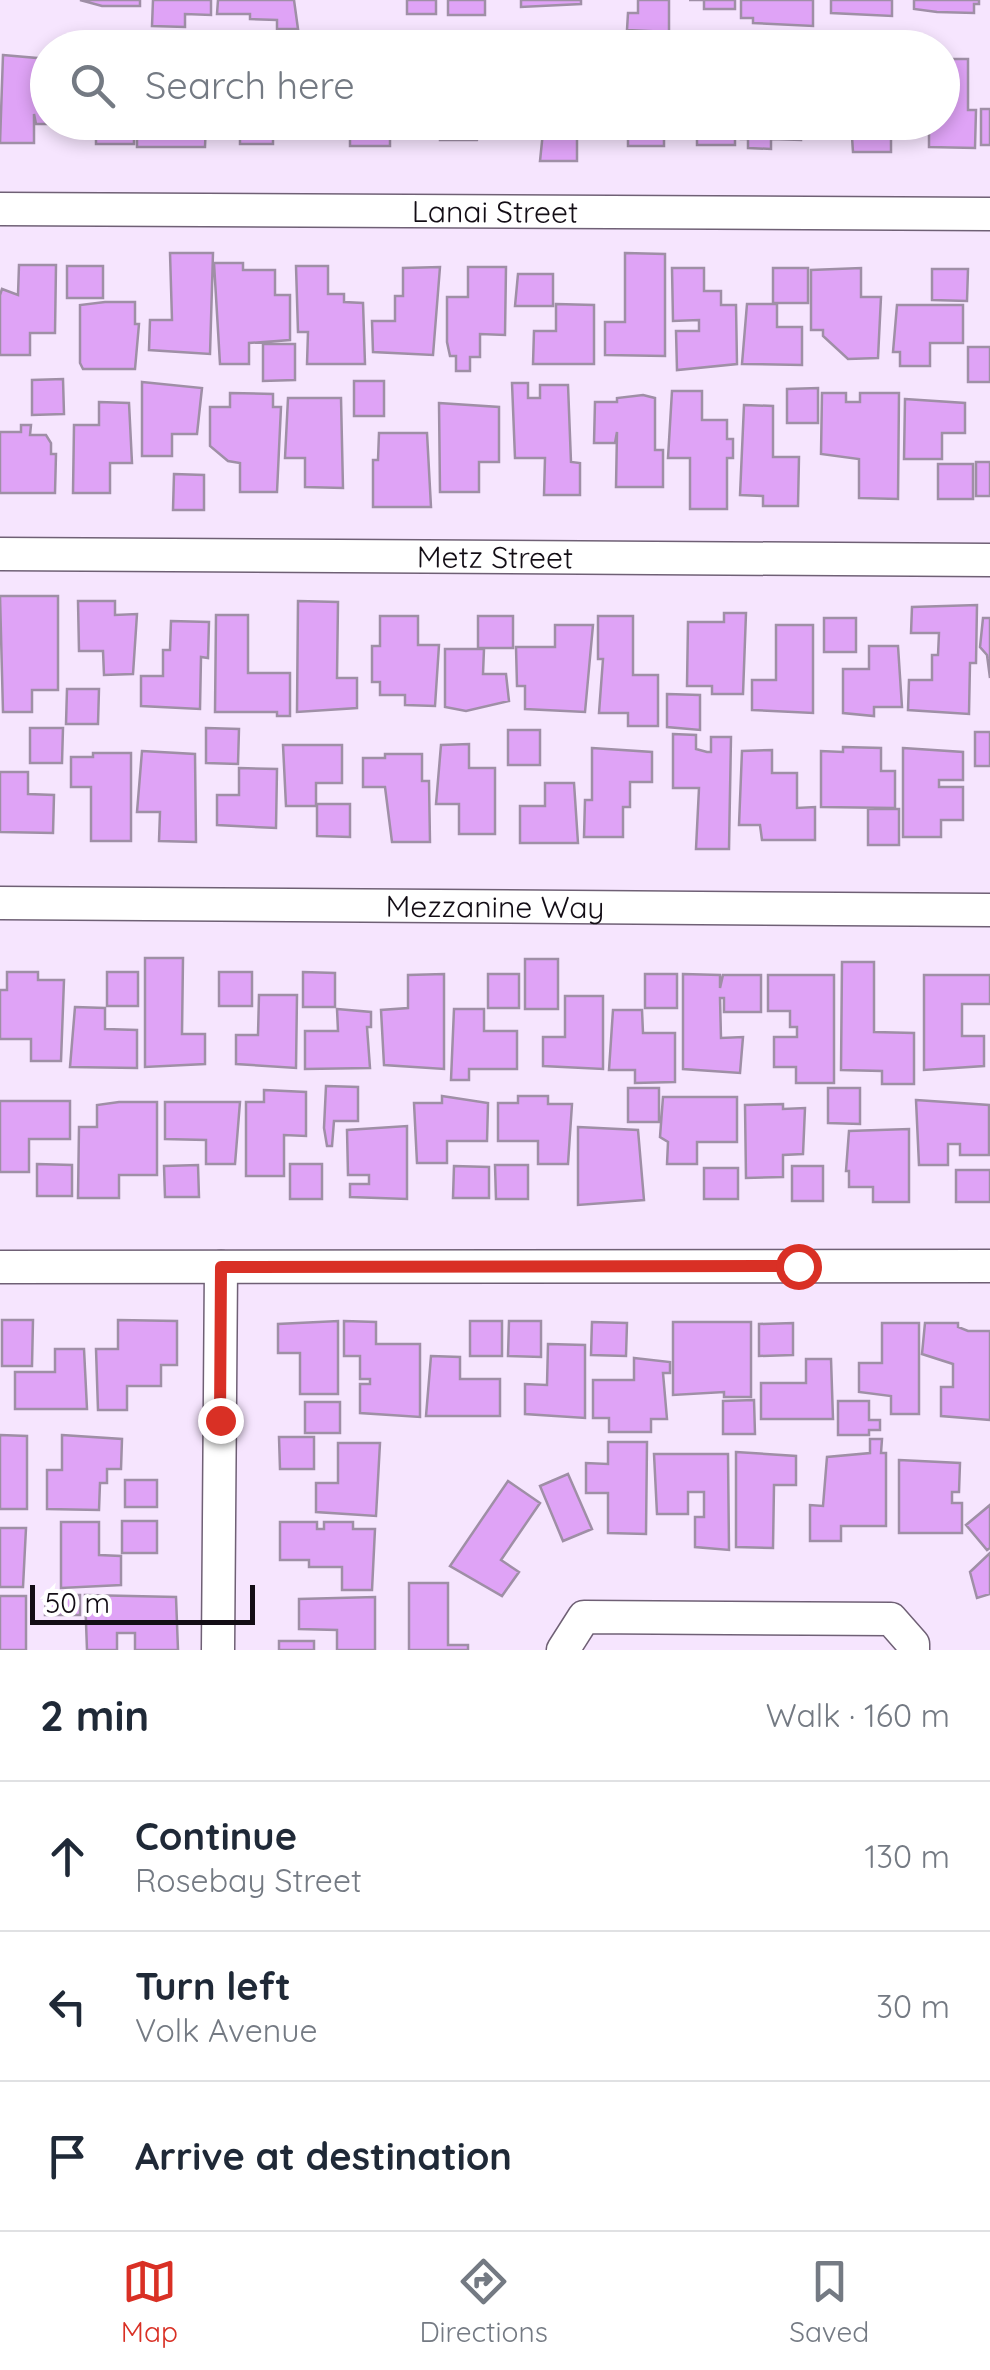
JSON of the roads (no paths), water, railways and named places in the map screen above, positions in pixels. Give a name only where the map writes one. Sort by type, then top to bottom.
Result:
[{"type":"street","name":"Lanai Street","points":[[0,209],[990,214]]},
{"type":"street","name":"Metz Street","points":[[0,554],[990,560]]},
{"type":"street","name":"Mezzanine Way","points":[[0,903],[990,910]]},
{"type":"street","points":[[0,1268],[990,1266]]},
{"type":"street","points":[[218,1650],[221,1267]]},
{"type":"street","points":[[562,1650],[584,1617],[728,1615],[891,1619],[914,1644],[914,1650]]}]
